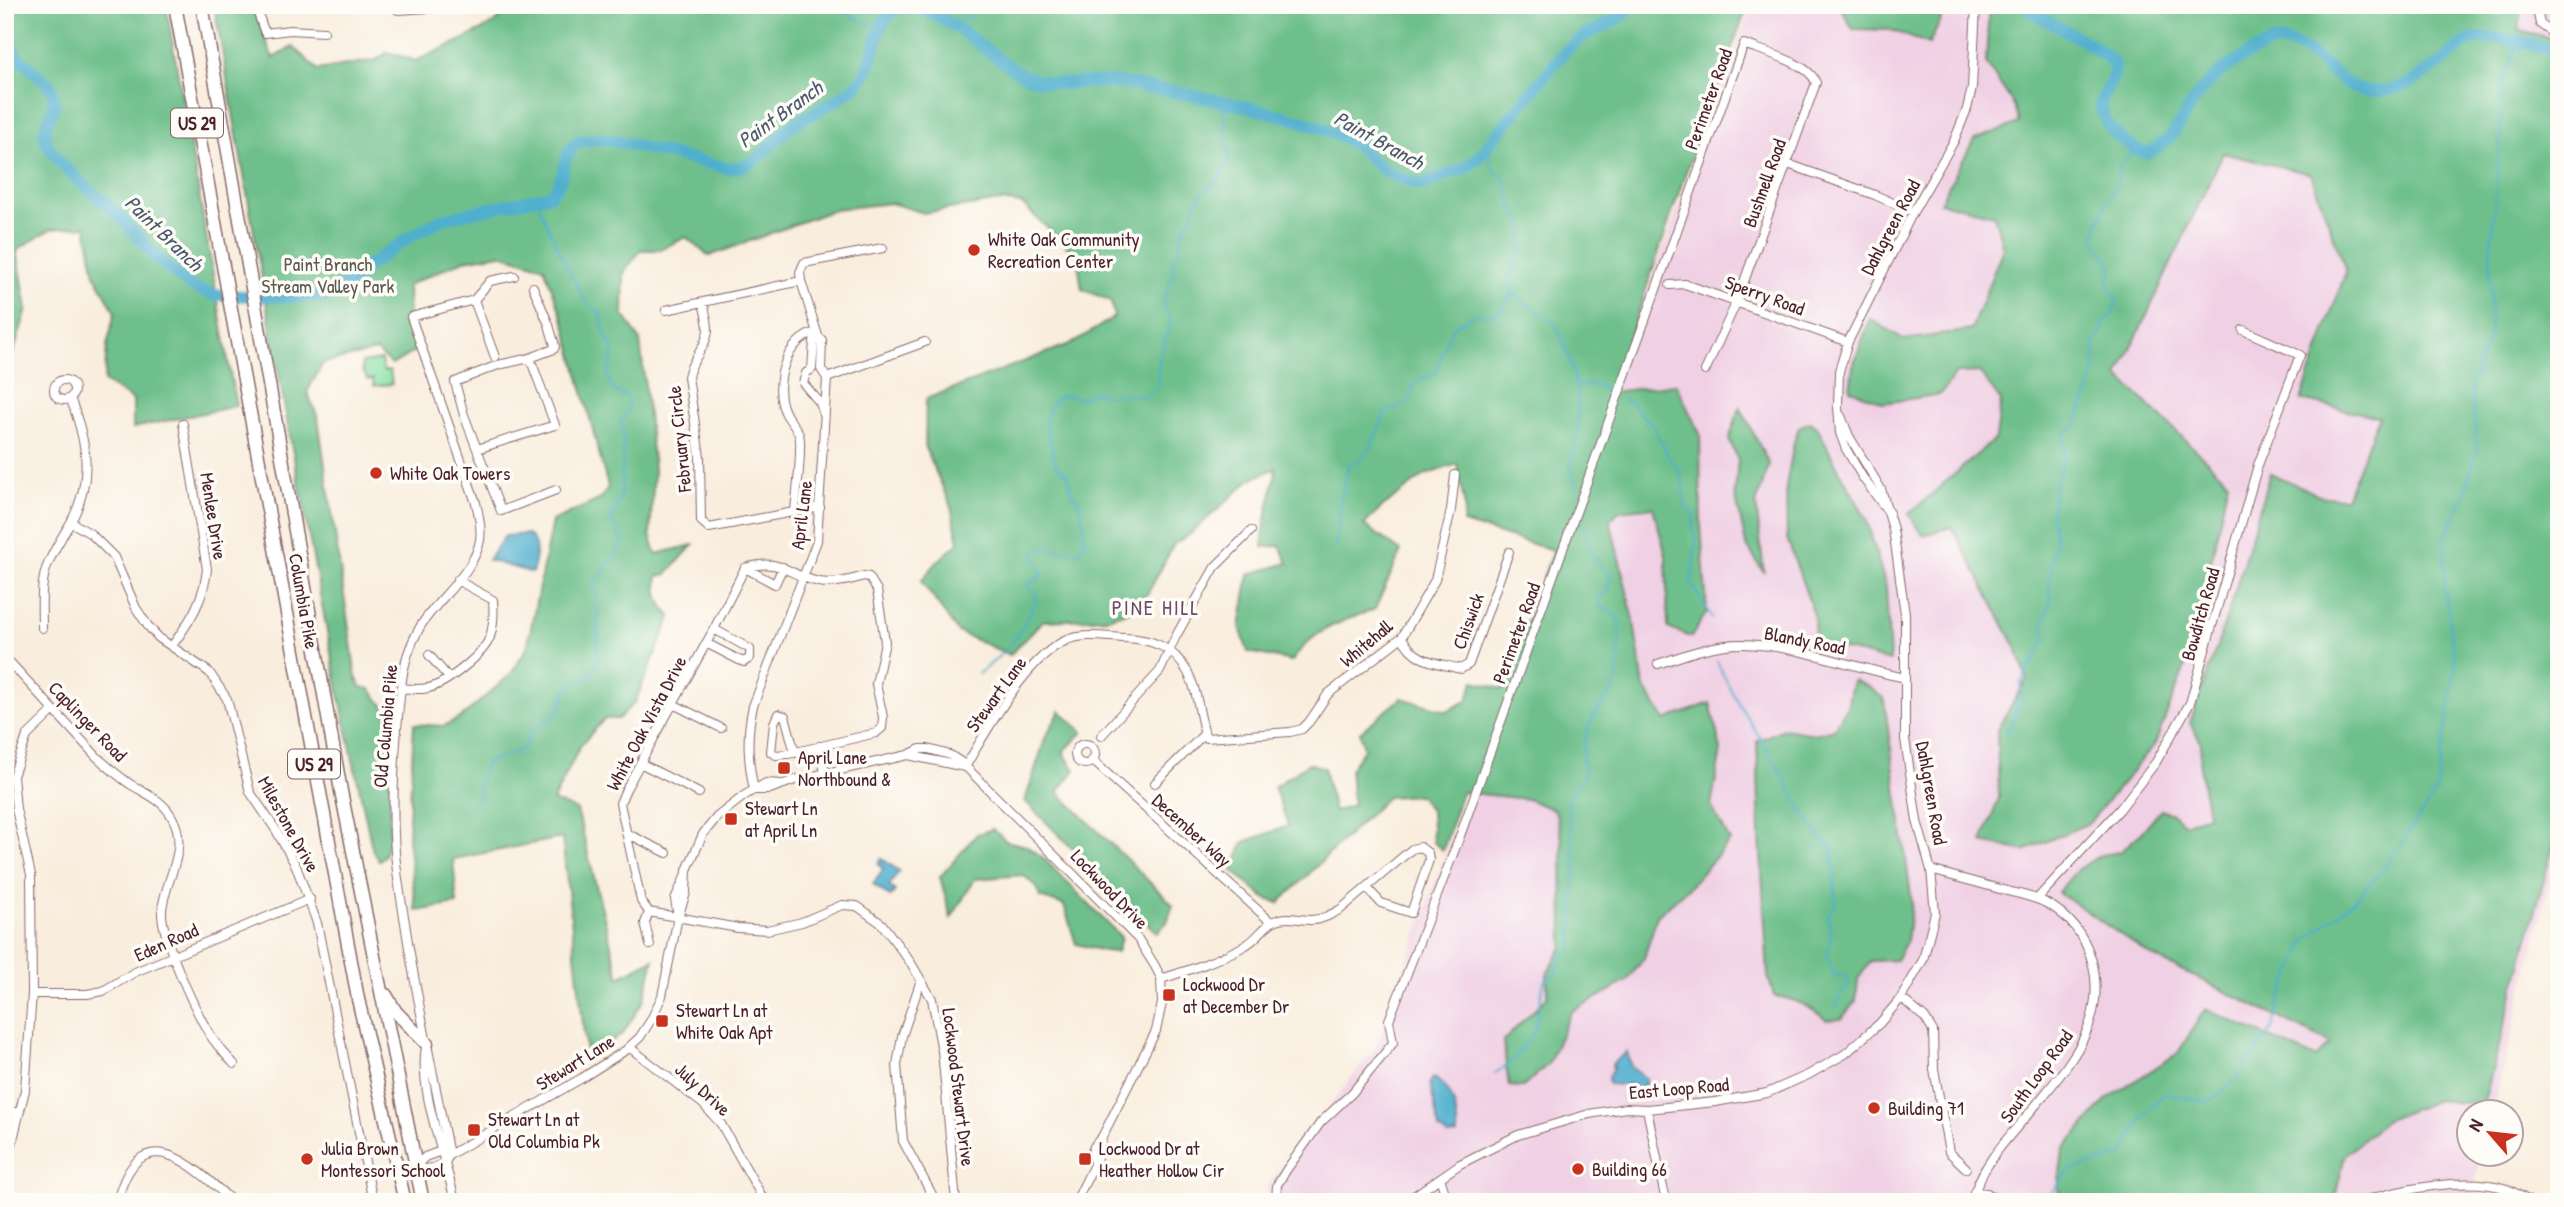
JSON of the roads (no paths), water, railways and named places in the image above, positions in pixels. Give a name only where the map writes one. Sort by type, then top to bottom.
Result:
[{"type":"highway","name":"Columbia Pike","points":[[175,5],[365,1028],[405,1202]]},
{"type":"highway","name":"Columbia Pike","points":[[202,5],[341,791],[423,1202]]},
{"type":"highway","points":[[380,986],[396,1012],[422,1040]]},
{"type":"highway","points":[[365,1028],[399,1026],[422,1040]]},
{"type":"street","points":[[255,5],[265,33],[290,30],[324,32]]},
{"type":"street","points":[[391,5],[398,10],[439,5]]},
{"type":"street","name":"Dahlgreen Road","points":[[1923,960],[1935,913],[1931,870],[1917,821],[1905,738],[1906,614],[1899,562],[1881,489],[1849,436],[1838,407],[1839,371],[1848,342],[1913,212],[1947,153],[1967,108],[1974,63],[1976,5]]},
{"type":"street","points":[[2536,5],[2540,24],[2550,31],[2559,28]]},
{"type":"street","name":"Bushnell Road","points":[[1705,370],[1737,302],[1816,83],[1814,75],[1805,68],[1744,44]]},
{"type":"street","name":"Perimeter Road","points":[[1276,1202],[1277,1185],[1321,1122],[1352,1093],[1393,1043],[1389,1020],[1521,667],[1744,44]]},
{"type":"street","points":[[1788,164],[1875,195],[1913,212]]},
{"type":"street","points":[[883,248],[804,263],[800,272],[817,334],[814,341],[817,369],[827,378],[925,342]]},
{"type":"street","points":[[497,361],[474,300],[490,281],[514,276]]},
{"type":"street","points":[[666,310],[802,281]]},
{"type":"street","name":"Sperry Road","points":[[1670,285],[1685,284],[1848,342]]},
{"type":"street","points":[[533,287],[554,349],[530,358],[497,361],[454,385],[500,511],[556,490]]},
{"type":"street","name":"Old Columbia Pike","points":[[454,1202],[424,1059],[393,824],[405,661],[421,625],[473,558],[480,540],[481,524],[411,317],[474,300]]},
{"type":"street","name":"February Circle","points":[[703,302],[707,338],[688,377],[700,457],[701,521],[709,528],[820,507]]},
{"type":"street","name":"Bowditch Road","points":[[2037,899],[2127,800],[2156,762],[2190,703],[2258,465],[2300,355],[2244,330]]},
{"type":"street","points":[[795,510],[801,437],[785,413],[781,399],[782,371],[795,343],[805,334],[817,334]]},
{"type":"street","points":[[477,449],[555,425],[530,358]]},
{"type":"street","points":[[817,369],[806,373],[803,383],[820,403],[825,420]]},
{"type":"street","name":"April Lane","points":[[754,790],[747,755],[748,726],[753,706],[817,541],[827,378]]},
{"type":"street","points":[[42,628],[45,572],[83,494],[87,473],[84,441],[70,398]]},
{"type":"street","points":[[447,420],[464,415]]},
{"type":"street","name":"Menlee Drive","points":[[172,646],[200,604],[208,569],[183,424]]},
{"type":"street","name":"Whitehall","points":[[1205,736],[1290,732],[1302,729],[1328,694],[1402,637],[1435,580],[1451,510],[1455,475]]},
{"type":"street","name":"Milestone Drive","points":[[71,522],[92,534],[114,557],[142,617],[159,638],[209,672],[227,699],[250,792],[276,830],[310,899],[326,959],[373,1202]]},
{"type":"street","points":[[1101,736],[1160,671],[1176,636],[1215,567],[1251,531]]},
{"type":"street","name":"Chiswick","points":[[1402,637],[1408,650],[1415,656],[1461,669],[1469,664],[1509,552]]},
{"type":"street","points":[[745,568],[764,563],[783,567],[824,583],[864,576],[869,577],[877,590],[885,642],[876,684],[883,717],[882,728],[876,733],[795,752],[776,755],[771,752],[774,723],[778,714],[785,716],[795,752]]},
{"type":"street","points":[[745,568],[775,584],[783,567]]},
{"type":"street","name":"White Oak Vista Drive","points":[[650,945],[645,923],[649,912],[641,901],[620,803],[745,568]]},
{"type":"street","points":[[401,688],[429,688],[449,678],[476,656],[489,640],[494,619],[493,600],[457,580]]},
{"type":"street","points":[[706,643],[738,660],[744,662],[750,658],[750,649],[714,629]]},
{"type":"street","name":"Stewart Lane","points":[[368,1174],[416,1166],[425,1169],[582,1078],[640,1037],[662,996],[678,917],[677,892],[687,874],[694,851],[717,817],[745,795],[766,783],[784,784],[825,772],[908,755],[920,749],[950,755],[965,768],[1016,686],[1046,653],[1067,640],[1082,637],[1144,638],[1171,651]]},
{"type":"street","name":"Blandy Road","points":[[1658,664],[1698,651],[1739,644],[1777,647],[1905,678]]},
{"type":"street","points":[[1155,783],[1205,736],[1188,673],[1171,651]]},
{"type":"street","points":[[429,655],[449,678]]},
{"type":"street","name":"Caplinger Road","points":[[5,657],[97,757],[122,778],[156,799],[174,820],[178,851],[162,913],[164,929],[199,1015],[210,1035],[234,1065]]},
{"type":"street","points":[[673,704],[721,728]]},
{"type":"street","points":[[5,1171],[25,1090],[32,994],[31,875],[16,809],[13,776],[27,737],[53,711]]},
{"type":"street","points":[[819,746],[825,772]]},
{"type":"street","name":"December Way","points":[[1092,761],[1271,922]]},
{"type":"street","points":[[640,763],[699,793]]},
{"type":"street","name":"Lockwood Drive","points":[[965,768],[992,791],[1138,939],[1161,979]]},
{"type":"street","points":[[626,833],[667,853]]},
{"type":"street","points":[[1076,1202],[1094,1162],[1091,1156],[1093,1147],[1102,1137],[1156,1031],[1162,1003],[1161,979],[1244,946],[1257,938],[1271,922],[1285,918],[1309,920],[1328,916],[1367,888],[1412,849],[1423,848],[1428,853],[1429,860],[1411,912],[1381,903],[1367,888]]},
{"type":"street","name":"Dahlgreen Road","points":[[1931,870],[2037,899]]},
{"type":"street","name":"Eden Road","points":[[32,994],[87,994],[103,991],[135,972],[310,899]]},
{"type":"street","name":"South Loop Road","points":[[1972,1202],[1974,1192],[1989,1163],[2066,1065],[2081,1044],[2090,1024],[2095,997],[2094,970],[2087,946],[2074,925],[2058,910],[2037,899]]},
{"type":"street","name":"Lockwood Stewart Drive","points":[[678,917],[738,928],[767,930],[802,922],[842,905],[858,906],[882,924],[932,999],[942,1051],[956,1202]]},
{"type":"street","points":[[649,912],[678,917]]},
{"type":"street","name":"East Loop Road","points":[[1405,1202],[1460,1164],[1518,1135],[1589,1114],[1626,1108],[1647,1109],[1728,1100],[1767,1093],[1808,1075],[1844,1054],[1880,1023],[1901,998],[1923,960]]},
{"type":"street","name":"Lockwood Stewart Drive","points":[[921,980],[902,1036],[897,1065],[903,1141],[936,1202]]},
{"type":"street","points":[[1901,998],[1925,1018],[1933,1031],[1934,1069],[1949,1152],[1966,1168]]},
{"type":"street","name":"July Drive","points":[[629,1047],[703,1104],[721,1124],[765,1202]]},
{"type":"street","points":[[1647,1109],[1666,1202]]},
{"type":"street","points":[[5,1110],[18,1113]]},
{"type":"street","points":[[117,1202],[123,1177],[134,1162],[152,1153],[173,1156],[183,1161],[202,1173],[233,1202]]},
{"type":"street","name":"Stewart Lane","points":[[416,1166],[425,1157],[445,1157]]},
{"type":"street","points":[[1440,1178],[1448,1202]]},
{"type":"street","points":[[2361,1202],[2388,1193],[2474,1184],[2508,1190],[2531,1202]]},
{"type":"street","points":[[1974,1192],[1987,1193],[2001,1202]]},
{"type":"water","points":[[527,534],[535,547],[536,557],[532,573],[488,560],[505,536]]},
{"type":"water","points":[[881,858],[899,871],[889,886],[895,891],[890,897],[873,884],[883,869],[878,864]]},
{"type":"water","points":[[1627,1052],[1631,1067],[1646,1079],[1645,1086],[1609,1084],[1612,1064]]},
{"type":"water","points":[[1433,1078],[1446,1088],[1453,1102],[1457,1135],[1448,1136],[1439,1129],[1430,1083]]},
{"type":"waterway","points":[[834,5],[853,17],[882,28]]},
{"type":"waterway","points":[[955,27],[964,18],[970,18],[975,11],[974,5]]},
{"type":"waterway","name":"Paint Branch","points":[[5,33],[15,54],[49,85],[53,92],[54,107],[44,131],[46,143],[64,167],[118,215],[160,261],[190,286],[213,295],[289,297],[324,295],[353,281],[368,266],[405,240],[442,219],[550,195],[560,182],[568,154],[579,141],[607,139],[727,168],[746,165],[791,127],[859,83],[869,67],[886,18],[902,8],[917,8],[949,22],[1025,76],[1049,83],[1107,82],[1165,90],[1279,115],[1338,135],[1361,149],[1384,170],[1421,185],[1463,169],[1477,159],[1565,51],[1583,36],[1616,20],[1633,5]]},
{"type":"waterway","name":"Paint Branch","points":[[2022,5],[2108,58],[2113,64],[2114,73],[2102,99],[2104,117],[2122,140],[2147,153],[2173,134],[2195,99],[2216,76],[2250,54],[2278,42],[2300,47],[2348,84],[2371,91],[2389,90],[2408,84],[2464,43],[2478,38],[2514,41],[2559,53]]},
{"type":"waterway","points":[[2049,1195],[2070,1170],[2123,1155],[2142,1117],[2165,1093],[2209,1102],[2235,1080],[2273,1028],[2278,1005],[2306,940],[2358,897],[2387,864],[2436,792],[2456,665],[2445,595],[2444,540],[2466,491],[2477,449],[2471,384],[2491,331],[2490,263],[2501,125],[2501,87],[2519,42]]},
{"type":"waterway","points":[[978,674],[1012,642],[1037,601],[1036,593],[1027,585],[1038,579],[1042,571],[1034,560],[1033,553],[1040,548],[1078,552],[1084,546],[1084,531],[1077,498],[1072,493],[1068,475],[1056,465],[1045,420],[1054,400],[1064,395],[1080,398],[1096,392],[1102,395],[1142,396],[1157,388],[1159,359],[1171,320],[1162,305],[1173,275],[1173,261],[1195,204],[1203,192],[1220,178],[1230,159],[1222,102]]},
{"type":"waterway","points":[[1488,148],[1492,168],[1504,178],[1513,208],[1522,222],[1522,253],[1508,279],[1513,294],[1556,324],[1571,361],[1577,392],[1578,431],[1570,467],[1575,480],[1574,487]]},
{"type":"waterway","points":[[2005,737],[2022,696],[2021,683],[2045,640],[2043,625],[2051,600],[2049,581],[2056,540],[2051,517],[2055,484],[2064,458],[2064,434],[2075,427],[2088,395],[2095,370],[2095,341],[2102,331],[2104,320],[2112,316],[2117,300],[2108,285],[2112,266],[2094,240],[2099,220],[2118,180],[2120,165],[2137,150]]},
{"type":"waterway","points":[[478,801],[485,764],[516,753],[525,746],[531,731],[559,711],[567,688],[590,676],[597,667],[598,603],[591,585],[599,579],[623,543],[611,519],[621,495],[624,433],[619,424],[628,411],[627,396],[613,391],[608,374],[614,351],[604,332],[600,312],[586,302],[564,261],[540,209],[540,198]]},
{"type":"waterway","points":[[1335,545],[1348,465],[1358,461],[1369,451],[1387,410],[1406,404],[1414,385],[1434,375],[1452,328],[1475,314],[1495,315],[1512,295]]},
{"type":"waterway","points":[[1576,386],[1601,385],[1606,394],[1612,396]]},
{"type":"waterway","points":[[1623,400],[1630,402],[1654,427],[1669,458],[1681,473],[1685,506],[1695,516],[1693,529],[1697,538],[1691,582],[1712,618]]},
{"type":"waterway","points":[[1495,1073],[1510,1064],[1535,1030],[1544,981],[1555,974],[1563,955],[1572,949],[1575,865],[1568,801],[1585,773],[1583,747],[1591,721],[1611,693],[1617,677],[1620,621],[1599,606],[1599,599],[1608,589],[1611,575],[1596,559],[1583,523]]},
{"type":"waterway","points":[[1717,661],[1739,704],[1804,814],[1833,850],[1836,902],[1828,916],[1831,934],[1827,956],[1834,975],[1846,976],[1849,986],[1842,992],[1835,1008]]},
{"type":"place","name":"White Oak Community Recreation Center","points":[[974,250]]},
{"type":"place","name":"White Oak Towers","points":[[376,473]]},
{"type":"place","name":"April Lane Northbound &","points":[[784,768]]},
{"type":"place","name":"Stewart Ln at April Ln","points":[[731,819]]},
{"type":"place","name":"Lockwood Dr at December Dr","points":[[1169,995]]},
{"type":"place","name":"Stewart Ln at White Oak Apt","points":[[662,1021]]},
{"type":"place","name":"Building 71","points":[[1874,1108]]},
{"type":"place","name":"Stewart Ln at Old Columbia Pk","points":[[474,1130]]},
{"type":"place","name":"Julia Brown Montessori School","points":[[307,1159]]},
{"type":"place","name":"Lockwood Dr at Heather Hollow Cir","points":[[1085,1159]]},
{"type":"place","name":"Building 66","points":[[1578,1169]]},
{"type":"district","name":"PINE HILL","points":[[1156,607]]},
{"type":"park label","name":"Paint Branch Stream Valley Park","points":[[328,275]]}]
